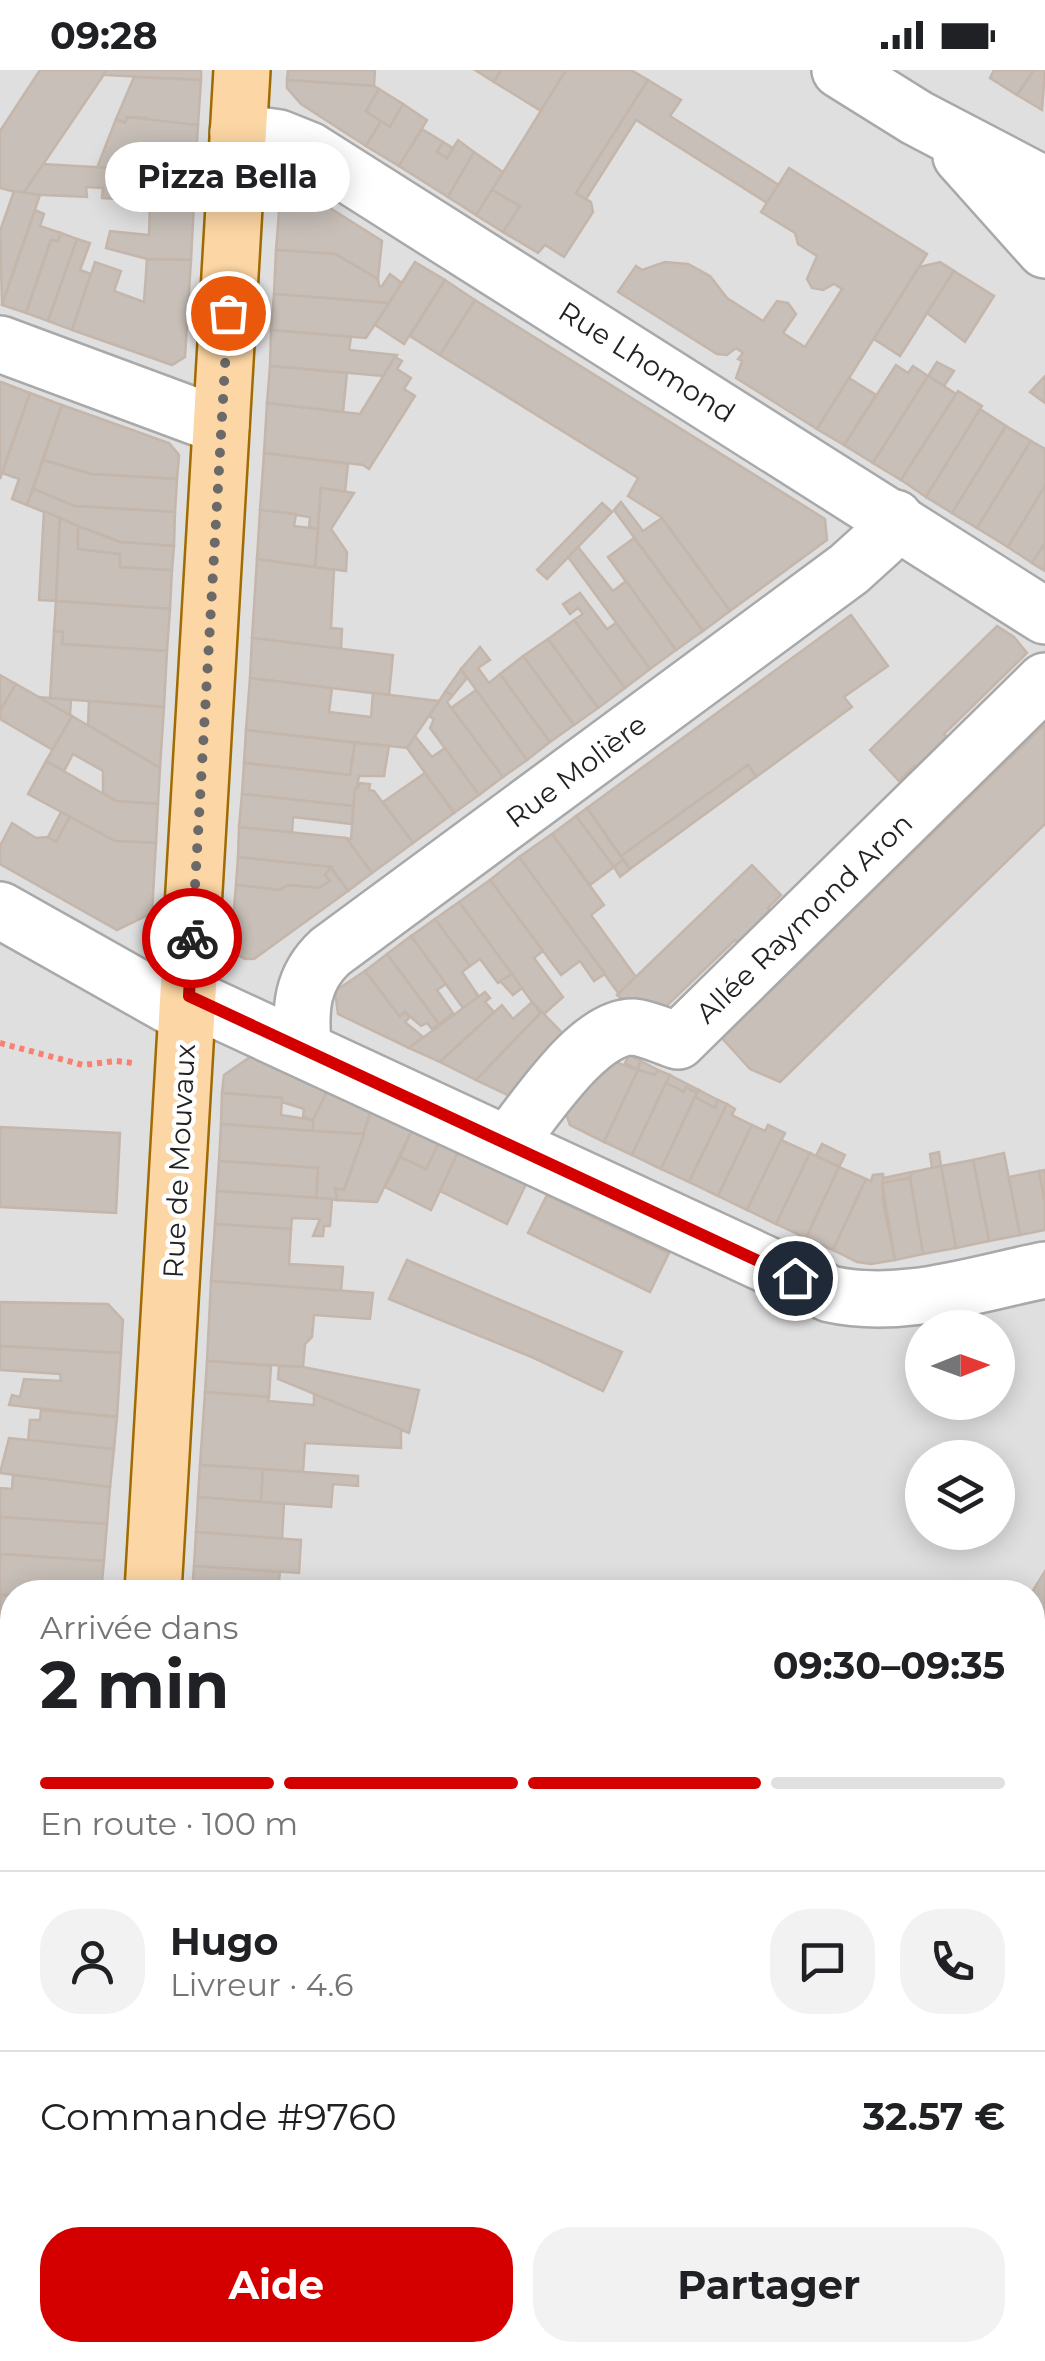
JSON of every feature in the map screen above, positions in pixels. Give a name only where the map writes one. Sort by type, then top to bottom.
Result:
[{"type":"main road","name":"Rue de Mouvaux","points":[[154,1580],[242,70]]},
{"type":"street","points":[[840,70],[918,118],[1045,185]]},
{"type":"street","points":[[918,118],[975,168],[1045,250]]},
{"type":"street","name":"Rue Lhomond","points":[[238,132],[279,138],[309,150],[1045,616]]},
{"type":"street","points":[[0,344],[222,426]]},
{"type":"street","name":"Rue Molière","points":[[303,1047],[300,1020],[305,985],[330,952],[849,569],[880,540],[895,518]]},
{"type":"street","name":"Allée Raymond Aron","points":[[508,1143],[589,1046],[611,1032],[633,1027],[678,1041],[1045,682]]},
{"type":"street","points":[[0,910],[188,1006],[303,1047],[840,1296],[901,1299],[1045,1270]]},
{"type":"path","points":[[0,1043],[83,1066],[116,1061],[184,1071]]},
{"type":"shaded area","points":[[0,70],[1045,70],[1045,1580],[0,1580]]},
{"type":"building","points":[[40,70],[107,70],[23,194],[0,188],[0,131]]},
{"type":"building","points":[[107,70],[201,70],[201,80],[103,75]]},
{"type":"building","points":[[288,70],[375,70],[374,86],[287,80]]},
{"type":"building","points":[[475,70],[501,70],[494,82]]},
{"type":"building","points":[[501,70],[566,70],[541,111],[494,82]]},
{"type":"building","points":[[566,70],[631,70],[648,80],[576,193],[591,202],[593,212],[564,257],[545,245],[538,253],[503,232],[520,206],[492,190]]},
{"type":"building","points":[[994,70],[1034,70],[1017,95],[990,78]]},
{"type":"building","points":[[1034,70],[1045,70],[1042,110],[1017,95]]},
{"type":"building","points":[[134,77],[201,80],[198,125],[127,117],[125,123],[116,119]]},
{"type":"building","points":[[287,80],[379,89],[366,111],[381,121],[366,146],[301,104],[287,88]]},
{"type":"building","points":[[648,80],[681,100],[670,116],[779,185],[767,203],[636,120],[586,199],[576,193]]},
{"type":"building","points":[[379,89],[403,104],[390,127],[366,111]]},
{"type":"building","points":[[403,104],[427,120],[399,166],[366,146],[381,121],[390,127]]},
{"type":"building","points":[[127,117],[198,125],[195,173],[97,168],[116,119],[125,123]]},
{"type":"building","points":[[422,129],[443,142],[437,152],[447,158],[458,140],[474,152],[448,197],[399,166]]},
{"type":"building","points":[[443,142],[453,148],[447,158],[437,152]]},
{"type":"building","points":[[474,152],[503,172],[476,215],[448,197]]},
{"type":"building","points":[[43,164],[195,173],[194,203],[102,198],[103,188],[86,187],[87,197],[23,194]]},
{"type":"building","points":[[789,168],[927,254],[817,429],[736,378],[742,361],[738,359],[743,353],[736,348],[727,355],[717,354],[618,292],[636,266],[642,270],[665,262],[688,264],[710,276],[727,298],[763,321],[777,301],[788,303],[796,314],[783,333],[805,347],[842,289],[834,284],[823,290],[812,288],[807,279],[817,256],[798,244],[795,233],[761,212]]},
{"type":"building","points":[[300,189],[382,241],[378,279],[335,254],[276,250],[280,199]]},
{"type":"building","points":[[492,190],[520,206],[503,232],[476,215]]},
{"type":"building","points":[[14,191],[40,195],[2,305],[0,231]]},
{"type":"building","points":[[150,201],[194,203],[191,260],[147,259],[106,248],[110,231],[149,235]]},
{"type":"building","points":[[35,210],[44,214],[40,226],[61,233],[58,241],[51,240],[26,313],[2,305]]},
{"type":"building","points":[[61,233],[77,239],[48,321],[26,313],[51,240],[58,241]]},
{"type":"building","points":[[77,239],[90,243],[80,270],[91,274],[72,330],[48,321]]},
{"type":"building","points":[[276,250],[335,254],[378,279],[379,286],[390,274],[402,283],[389,303],[274,294]]},
{"type":"building","points":[[147,259],[191,260],[185,357],[172,365],[72,330],[95,262],[121,271],[114,291],[144,302]]},
{"type":"building","points":[[415,262],[445,280],[404,344],[375,325]]},
{"type":"building","points":[[940,262],[954,271],[900,356],[874,339],[919,267]]},
{"type":"building","points":[[954,271],[994,296],[965,342],[927,313]]},
{"type":"building","points":[[445,280],[475,300],[440,355],[410,336]]},
{"type":"building","points":[[274,294],[389,303],[366,338],[271,330]]},
{"type":"building","points":[[475,300],[825,519],[827,540],[730,611],[661,517],[628,496],[638,478],[440,355]]},
{"type":"building","points":[[271,330],[351,337],[349,350],[397,355],[383,376],[270,366]]},
{"type":"building","points":[[395,357],[402,361],[397,369],[411,378],[404,389],[415,396],[369,469],[363,465],[264,453],[267,403],[360,414]]},
{"type":"building","points":[[937,362],[954,371],[944,386],[928,376]]},
{"type":"building","points":[[896,365],[908,373],[913,366],[928,376],[873,463],[844,445]]},
{"type":"building","points":[[270,366],[347,373],[343,412],[267,403]]},
{"type":"building","points":[[928,376],[956,394],[901,480],[873,463]]},
{"type":"building","points":[[1045,376],[1045,403],[1030,392]]},
{"type":"building","points":[[849,378],[876,395],[844,445],[817,429]]},
{"type":"building","points":[[0,384],[30,393],[0,479]]},
{"type":"building","points":[[958,391],[982,406],[926,497],[901,480]]},
{"type":"building","points":[[30,393],[62,405],[27,505],[12,499],[19,479],[2,473]]},
{"type":"building","points":[[62,405],[169,443],[179,455],[177,479],[91,474],[43,460]]},
{"type":"building","points":[[980,409],[1006,426],[952,513],[926,497]]},
{"type":"building","points":[[1006,426],[1031,441],[977,528],[952,513]]},
{"type":"building","points":[[1031,441],[1045,449],[1045,486],[1008,547],[977,528]]},
{"type":"building","points":[[264,453],[348,464],[345,492],[321,488],[318,529],[309,527],[310,517],[260,510]]},
{"type":"building","points":[[43,460],[91,474],[177,479],[175,512],[75,506],[33,489]]},
{"type":"building","points":[[1045,486],[1045,543],[1032,563],[1008,547]]},
{"type":"building","points":[[321,488],[354,493],[331,529],[347,552],[346,571],[315,567]]},
{"type":"building","points":[[33,489],[75,506],[175,512],[174,546],[120,542],[78,526],[27,505]]},
{"type":"building","points":[[621,502],[643,531],[662,518],[730,611],[703,631],[614,510]]},
{"type":"building","points":[[602,503],[612,512],[547,579],[537,570]]},
{"type":"building","points":[[260,510],[296,514],[294,526],[318,529],[315,567],[257,559]]},
{"type":"building","points":[[44,511],[60,518],[56,601],[39,600]]},
{"type":"building","points":[[60,518],[78,526],[78,549],[120,554],[120,567],[172,570],[170,609],[56,601]]},
{"type":"building","points":[[78,526],[120,542],[174,546],[172,570],[120,567],[120,554],[78,549]]},
{"type":"building","points":[[634,538],[703,631],[676,650],[608,557]]},
{"type":"building","points":[[1045,543],[1045,571],[1032,563]]},
{"type":"building","points":[[578,547],[613,591],[626,581],[676,650],[650,669],[568,557]]},
{"type":"building","points":[[257,559],[334,570],[331,628],[342,629],[341,649],[252,638]]},
{"type":"building","points":[[580,593],[607,629],[616,623],[650,669],[625,688],[574,620],[583,614],[578,608],[570,614],[563,604]]},
{"type":"building","points":[[56,601],[170,609],[167,651],[62,644],[63,632],[54,631]]},
{"type":"building","points":[[851,615],[888,666],[844,697],[852,707],[756,777],[748,765],[621,856],[587,808]]},
{"type":"building","points":[[574,620],[625,688],[598,708],[548,639]]},
{"type":"building","points":[[997,626],[1014,637],[1027,653],[944,734],[952,743],[921,773],[914,766],[899,781],[870,750]]},
{"type":"building","points":[[54,631],[63,632],[62,644],[167,651],[164,707],[50,698]]},
{"type":"building","points":[[252,638],[393,655],[389,695],[250,678]]},
{"type":"building","points":[[548,639],[598,708],[574,725],[523,656]]},
{"type":"building","points":[[480,647],[490,660],[478,668],[489,683],[500,674],[550,742],[527,760],[461,669]]},
{"type":"building","points":[[523,656],[574,725],[550,742],[500,674]]},
{"type":"building","points":[[461,669],[467,678],[453,695],[445,692]]},
{"type":"building","points":[[0,675],[16,684],[0,711]]},
{"type":"building","points":[[250,678],[332,688],[329,712],[371,717],[373,693],[439,701],[407,748],[246,730]]},
{"type":"building","points":[[16,684],[72,716],[53,750],[0,719],[0,711]]},
{"type":"building","points":[[476,690],[527,760],[503,777],[451,708]]},
{"type":"building","points":[[445,692],[453,695],[447,702],[503,777],[479,795],[430,728],[434,719],[429,716]]},
{"type":"building","points":[[38,697],[71,700],[70,715]]},
{"type":"building","points":[[89,701],[164,707],[160,768],[88,725]]},
{"type":"building","points":[[72,716],[160,768],[158,804],[116,801],[103,793],[103,771],[73,754],[64,771],[46,761]]},
{"type":"building","points":[[1045,724],[1045,824],[780,1082],[750,1069],[722,1038]]},
{"type":"building","points":[[246,730],[355,743],[350,775],[244,763]]},
{"type":"building","points":[[415,736],[432,757],[445,748],[479,795],[454,813],[407,748]]},
{"type":"building","points":[[355,743],[389,746],[384,776],[359,776],[353,806],[242,794],[244,763],[350,775]]},
{"type":"building","points":[[46,761],[116,801],[158,804],[156,843],[115,841],[28,794]]},
{"type":"building","points":[[748,765],[756,777],[630,869],[621,856]]},
{"type":"building","points":[[425,773],[454,813],[413,843],[383,802]]},
{"type":"building","points":[[359,783],[370,784],[369,790],[374,791],[413,843],[372,873],[346,838],[351,839],[355,788]]},
{"type":"building","points":[[242,794],[353,806],[352,824],[293,817],[292,833],[239,827]]},
{"type":"building","points":[[587,808],[623,860],[614,867],[576,816]]},
{"type":"building","points":[[61,812],[70,817],[56,842],[48,837]]},
{"type":"building","points":[[576,816],[614,867],[590,885],[552,834]]},
{"type":"building","points":[[70,817],[115,841],[156,843],[152,913],[117,930],[0,864],[0,846],[12,823],[36,838],[48,837],[56,842]]},
{"type":"building","points":[[239,827],[346,838],[372,873],[348,891],[331,867],[238,857]]},
{"type":"building","points":[[552,834],[604,905],[591,915],[636,977],[619,994],[519,857]]},
{"type":"building","points":[[238,857],[331,867],[325,875],[330,881],[319,888],[288,885],[279,890],[236,885]]},
{"type":"building","points":[[519,857],[605,974],[594,981],[580,961],[561,975],[490,880]]},
{"type":"building","points":[[623,860],[630,869],[620,877],[614,867]]},
{"type":"building","points":[[752,865],[781,895],[768,908],[775,916],[743,947],[735,940],[656,1016],[634,1009],[617,995]]},
{"type":"building","points":[[331,868],[348,891],[254,959],[236,954],[231,943],[236,885],[279,890],[288,885],[319,888],[330,881],[325,875]]},
{"type":"building","points":[[490,880],[543,951],[534,958],[563,997],[544,1014],[459,902]]},
{"type":"building","points":[[459,902],[512,974],[498,983],[480,959],[470,966],[435,919]]},
{"type":"building","points":[[435,919],[470,966],[462,972],[479,997],[463,1008],[411,936]]},
{"type":"building","points":[[411,936],[446,984],[437,990],[453,1013],[439,1024],[387,954]]},
{"type":"building","points":[[387,954],[439,1024],[432,1029],[427,1023],[421,1026],[405,1012],[400,1017],[365,971]]},
{"type":"building","points":[[365,971],[400,1017],[405,1012],[410,1017],[405,1022],[423,1037],[409,1048],[338,1014],[335,991]]},
{"type":"building","points":[[512,974],[522,988],[513,995],[500,981]]},
{"type":"building","points":[[485,992],[490,998],[485,1002],[494,1012],[440,1062],[409,1048]]},
{"type":"building","points":[[532,1002],[540,1013],[476,1080],[440,1062],[502,1005],[513,1019]]},
{"type":"building","points":[[542,1012],[570,1041],[512,1097],[476,1080]]},
{"type":"building","points":[[253,1055],[328,1090],[313,1120],[303,1117],[304,1109],[282,1102],[282,1098],[222,1093],[224,1075]]},
{"type":"building","points":[[629,1055],[641,1061],[637,1070],[625,1063]]},
{"type":"building","points":[[609,1060],[638,1070],[604,1142],[570,1125],[565,1111]]},
{"type":"building","points":[[641,1061],[658,1070],[655,1075],[637,1070]]},
{"type":"building","points":[[638,1070],[655,1075],[658,1070],[670,1075],[632,1155],[604,1142]]},
{"type":"building","points":[[670,1075],[699,1090],[697,1093],[686,1087],[684,1092],[666,1083]]},
{"type":"building","points":[[666,1083],[684,1092],[686,1087],[697,1093],[661,1169],[632,1155]]},
{"type":"building","points":[[328,1090],[371,1111],[364,1134],[313,1131],[313,1120]]},
{"type":"building","points":[[699,1090],[718,1100],[715,1108],[695,1097]]},
{"type":"building","points":[[222,1093],[282,1098],[281,1115],[313,1120],[313,1131],[221,1124]]},
{"type":"building","points":[[695,1097],[715,1108],[718,1100],[727,1104],[689,1182],[661,1169]]},
{"type":"building","points":[[727,1104],[735,1109],[732,1115],[752,1125],[718,1196],[689,1182]]},
{"type":"building","points":[[371,1111],[412,1130],[377,1202],[337,1200],[335,1188],[344,1190]]},
{"type":"building","points":[[221,1124],[364,1134],[344,1190],[335,1188],[337,1200],[316,1198],[318,1168],[219,1161]]},
{"type":"building","points":[[752,1125],[765,1131],[768,1125],[785,1133],[747,1210],[718,1196]]},
{"type":"building","points":[[0,1127],[120,1133],[116,1213],[0,1207]]},
{"type":"building","points":[[412,1130],[439,1143],[426,1169],[400,1157]]},
{"type":"building","points":[[781,1140],[810,1153],[776,1224],[747,1210]]},
{"type":"building","points":[[439,1143],[458,1152],[431,1210],[385,1187],[400,1157],[426,1169]]},
{"type":"building","points":[[822,1144],[845,1155],[839,1167],[816,1156]]},
{"type":"building","points":[[458,1152],[526,1184],[507,1224],[440,1191]]},
{"type":"building","points":[[939,1152],[941,1166],[932,1168],[930,1154]]},
{"type":"building","points":[[810,1153],[839,1167],[806,1238],[776,1224]]},
{"type":"building","points":[[1004,1153],[1020,1235],[989,1241],[973,1160]]},
{"type":"building","points":[[973,1160],[989,1241],[956,1248],[941,1166]]},
{"type":"building","points":[[219,1161],[318,1168],[316,1198],[217,1191]]},
{"type":"building","points":[[941,1166],[956,1248],[923,1254],[910,1178],[912,1172]]},
{"type":"building","points":[[839,1167],[866,1179],[833,1250],[806,1238]]},
{"type":"building","points":[[1045,1170],[1045,1204],[1039,1171]]},
{"type":"building","points":[[1039,1171],[1045,1230],[1020,1235],[1009,1177]]},
{"type":"building","points":[[912,1172],[910,1178],[882,1183],[883,1178]]},
{"type":"building","points":[[883,1174],[883,1201],[895,1260],[857,1262],[833,1250],[866,1179],[871,1181],[873,1175]]},
{"type":"building","points":[[910,1178],[923,1254],[895,1260],[882,1183]]},
{"type":"building","points":[[217,1191],[332,1199],[330,1226],[324,1226],[323,1236],[313,1236],[320,1219],[292,1218],[291,1229],[215,1224]]},
{"type":"building","points":[[547,1195],[669,1253],[650,1292],[528,1233]]},
{"type":"building","points":[[215,1224],[291,1229],[289,1264],[343,1267],[341,1291],[211,1281]]},
{"type":"building","points":[[407,1260],[622,1352],[603,1391],[534,1358],[389,1299]]},
{"type":"building","points":[[211,1281],[373,1293],[370,1319],[314,1315],[303,1367],[207,1361]]},
{"type":"building","points":[[0,1302],[108,1304],[123,1320],[121,1353],[0,1346]]},
{"type":"building","points":[[0,1346],[121,1353],[117,1417],[9,1405],[12,1395],[20,1397],[24,1379],[61,1381],[60,1374],[0,1370]]},
{"type":"building","points":[[207,1361],[271,1366],[269,1397],[205,1392]]},
{"type":"building","points":[[279,1366],[303,1367],[419,1390],[409,1433],[278,1379]]},
{"type":"building","points":[[205,1392],[314,1405],[314,1394],[401,1429],[401,1448],[305,1443],[303,1472],[200,1465]]},
{"type":"building","points":[[41,1410],[117,1417],[114,1449],[28,1441],[30,1420],[40,1420]]},
{"type":"building","points":[[9,1438],[114,1449],[110,1487],[0,1473]]},
{"type":"building","points":[[200,1465],[263,1469],[261,1502],[198,1497]]},
{"type":"building","points":[[263,1469],[358,1476],[358,1486],[333,1484],[331,1507],[261,1502]]},
{"type":"building","points":[[13,1475],[110,1487],[107,1524],[0,1517],[0,1488],[12,1489]]},
{"type":"building","points":[[198,1497],[284,1504],[282,1539],[196,1532]]},
{"type":"building","points":[[0,1517],[107,1524],[104,1561],[0,1554]]},
{"type":"building","points":[[196,1532],[301,1540],[299,1573],[194,1566]]},
{"type":"building","points":[[0,1554],[104,1561],[102,1580],[0,1580]]},
{"type":"building","points":[[194,1566],[280,1572],[279,1580],[193,1580]]},
{"type":"way so far","points":[[192,938],[228,313]]},
{"type":"place","name":"Pizza Bella","points":[[228,313]]},
{"type":"route","points":[[192,938],[189,996],[795,1278]]}]
